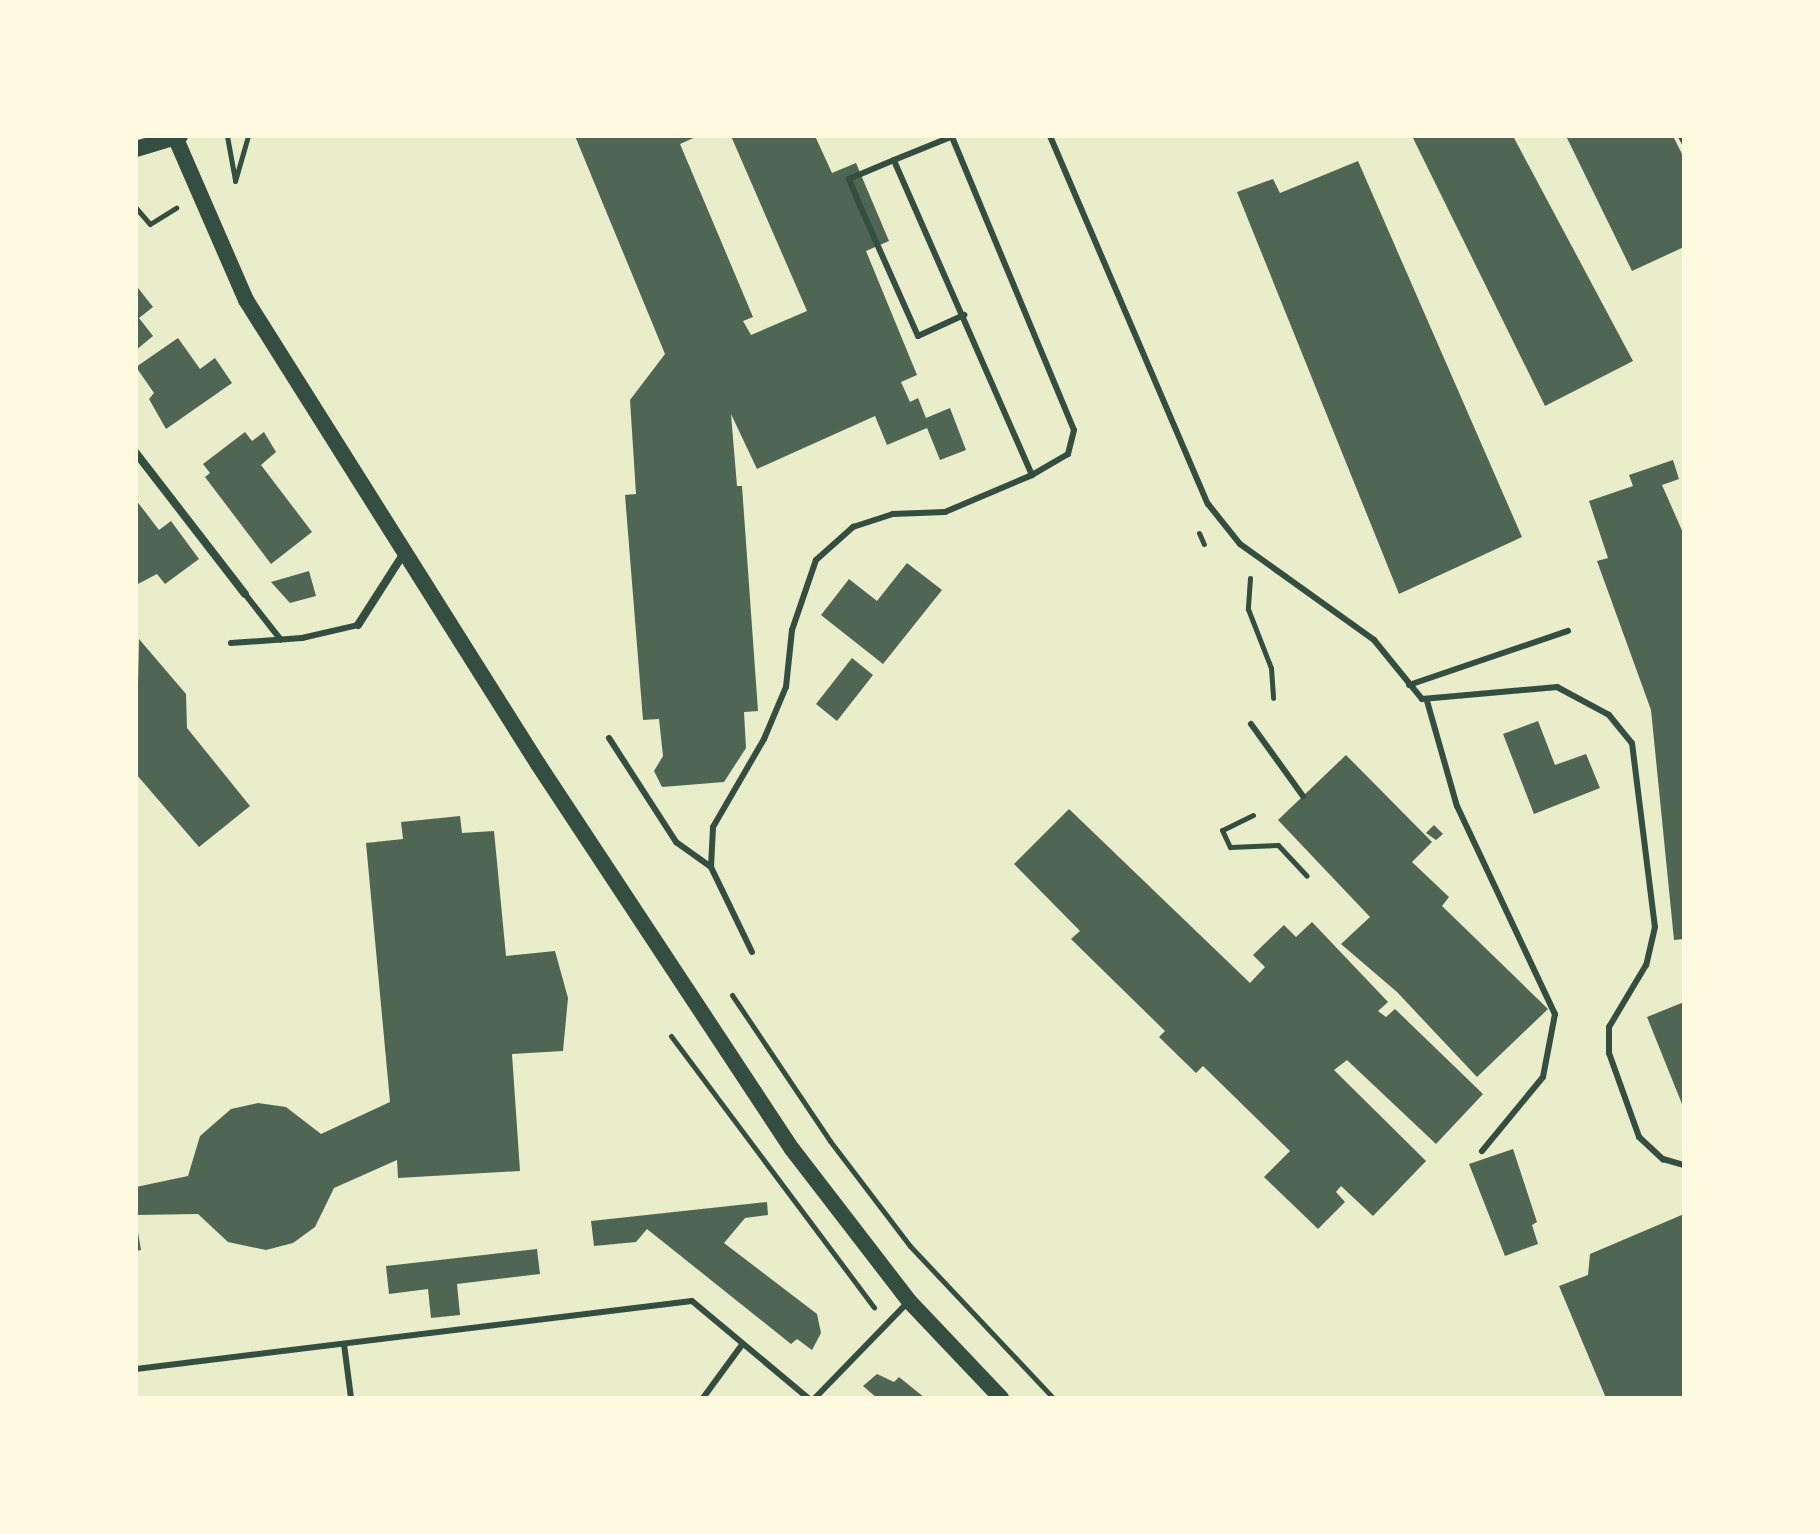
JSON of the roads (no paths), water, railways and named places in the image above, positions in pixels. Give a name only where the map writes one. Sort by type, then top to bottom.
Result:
[{"type":"main road","points":[[136,149],[178,138],[219,249],[246,300],[404,553],[775,1125],[909,1301],[1001,1398]]},
{"type":"street","points":[[136,453],[245,594]]},
{"type":"street","points":[[358,625],[404,553]]},
{"type":"lane","points":[[752,952],[711,867],[713,827],[764,739],[786,687],[792,630],[816,560],[853,527],[893,514],[945,512],[1032,475],[1068,454],[1074,430],[952,136],[849,179],[918,336],[964,315]]},
{"type":"lane","points":[[1050,136],[1221,524],[1240,544],[1374,640],[1409,685],[1427,701],[1457,806],[1555,1014],[1543,1077],[1482,1151]]},
{"type":"lane","points":[[894,160],[1032,475]]},
{"type":"lane","points":[[245,594],[281,640]]},
{"type":"lane","points":[[231,643],[281,640],[358,625]]},
{"type":"lane","points":[[1409,685],[1568,631]]},
{"type":"lane","points":[[1427,701],[1557,687],[1609,715],[1632,743],[1655,927],[1646,965],[1609,1027],[1609,1053],[1639,1137],[1651,1151],[1684,1165]]},
{"type":"lane","points":[[1251,724],[1303,796]]},
{"type":"lane","points":[[609,738],[676,842],[711,867]]},
{"type":"lane","points":[[136,1369],[692,1301],[741,1346],[808,1398]]},
{"type":"lane","points":[[815,1398],[909,1301]]},
{"type":"lane","points":[[344,1344],[351,1398]]},
{"type":"lane","points":[[703,1398],[741,1346]]}]
